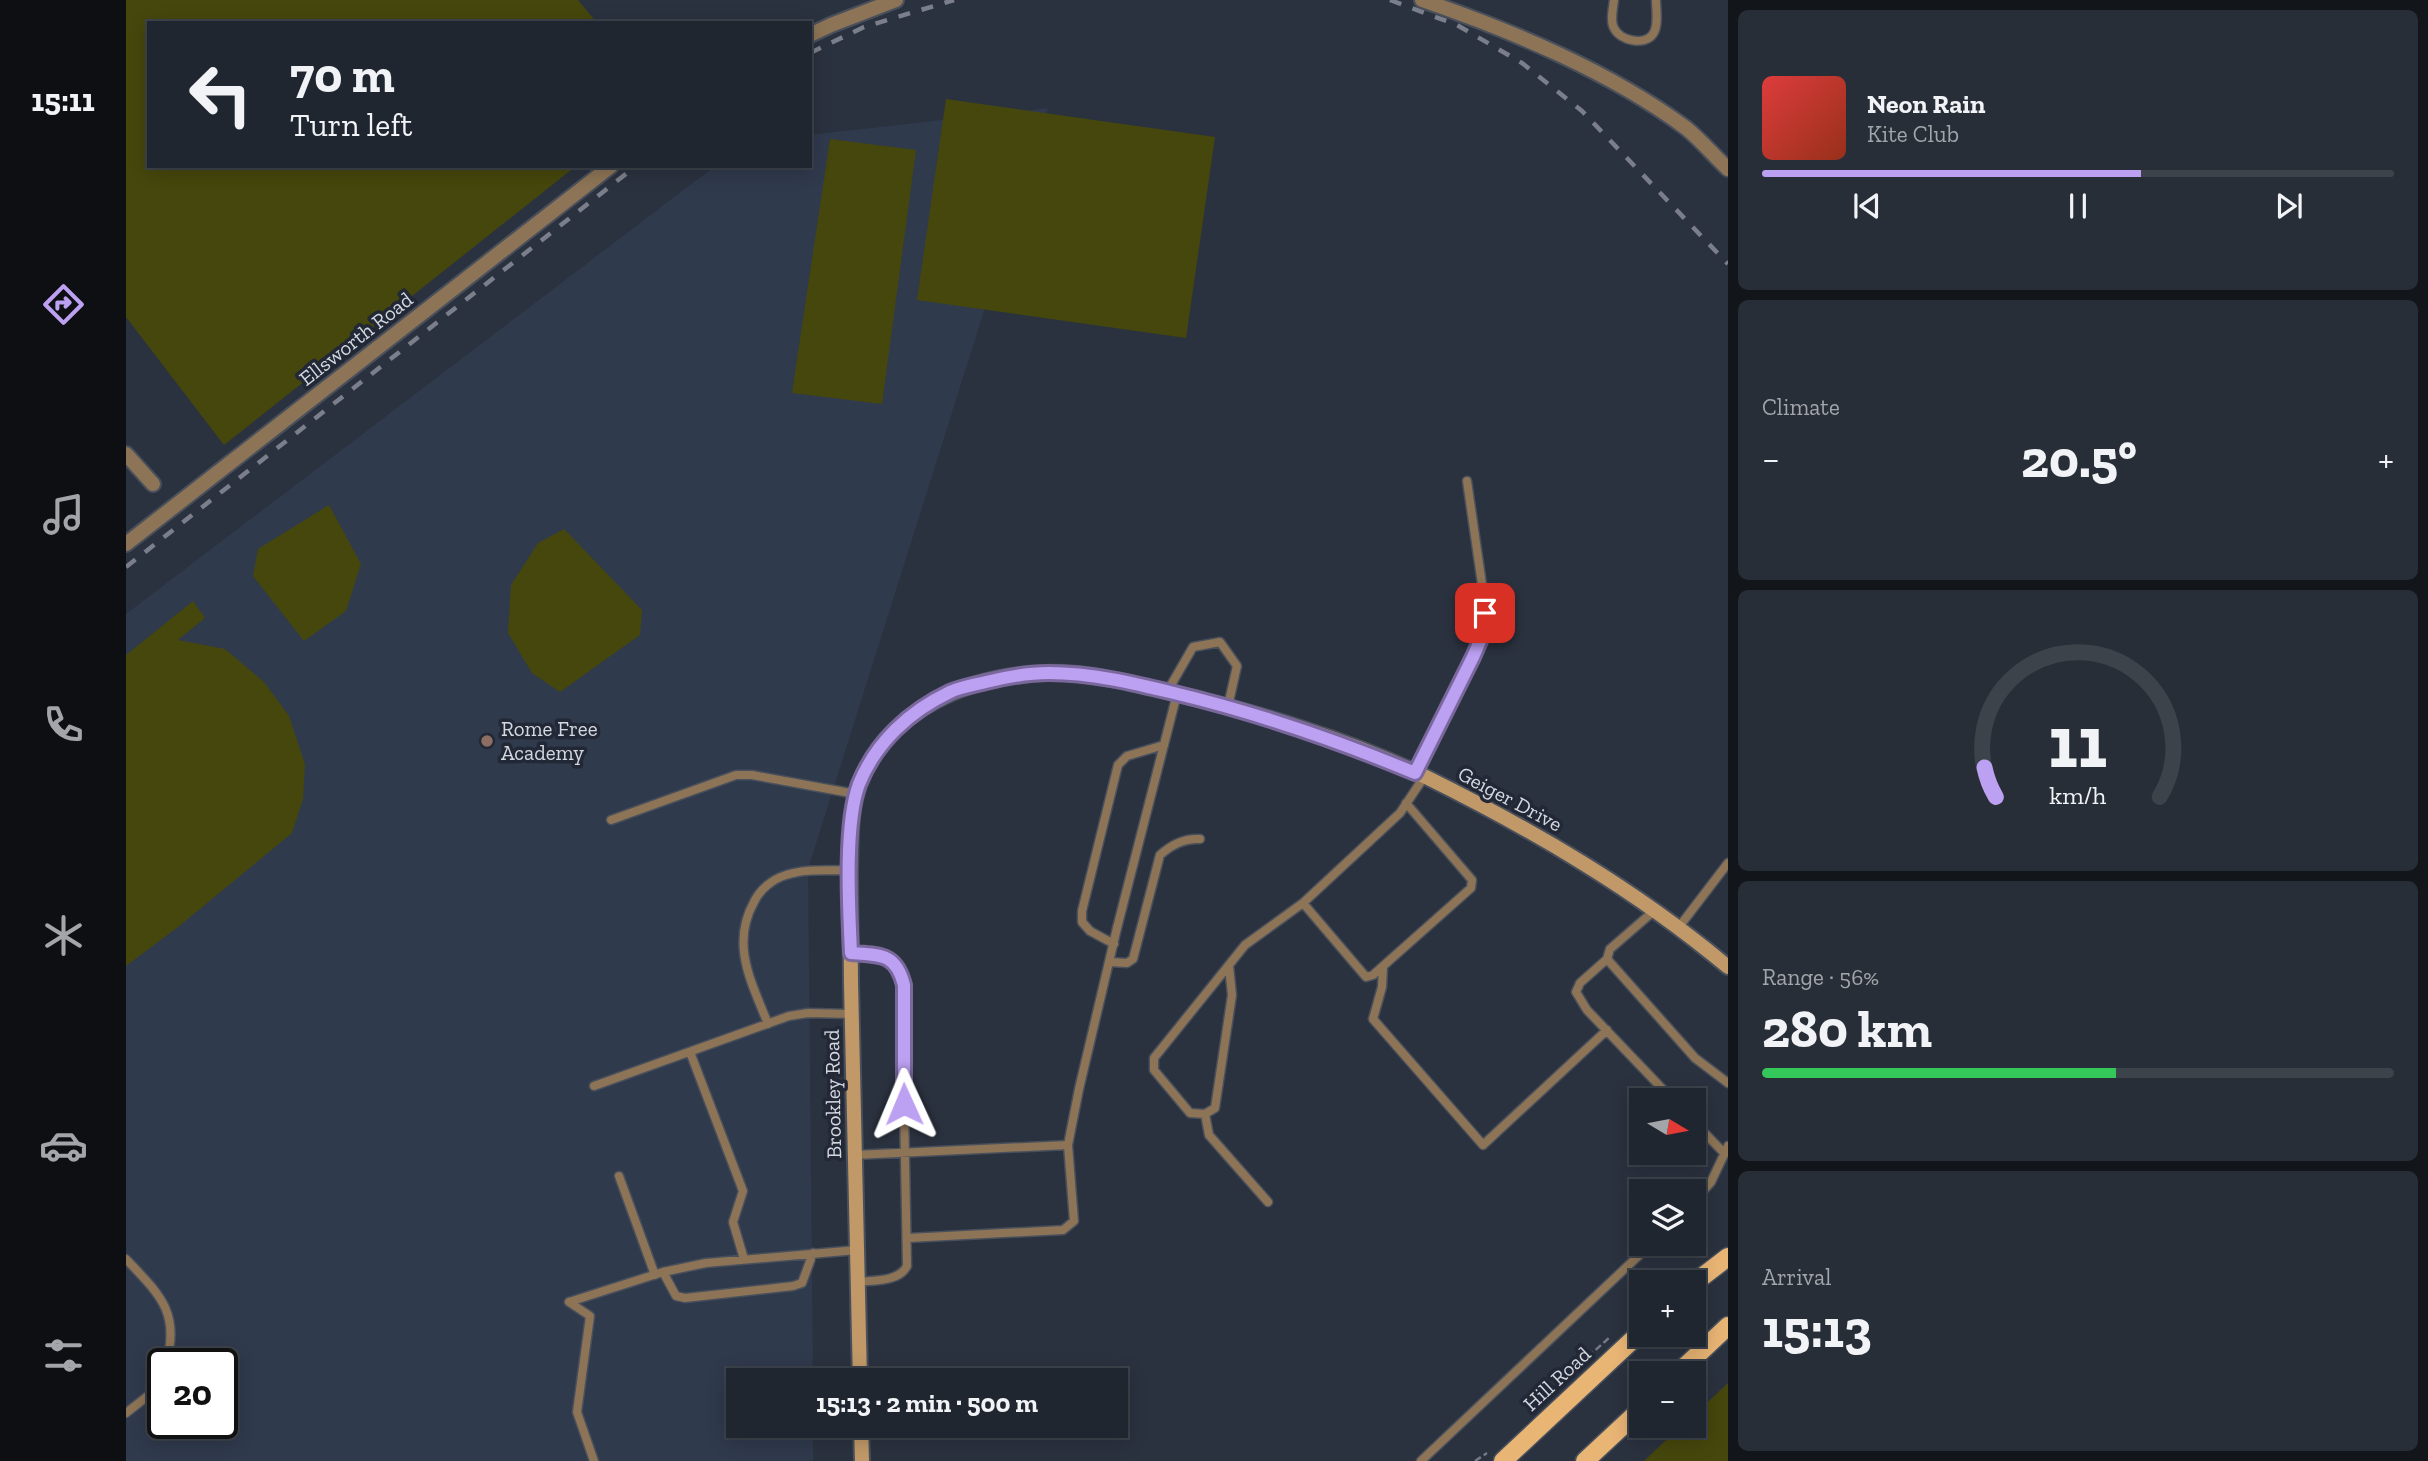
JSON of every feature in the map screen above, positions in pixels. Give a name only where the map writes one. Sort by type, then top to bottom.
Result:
[{"type":"main road","points":[[1706,1274],[1728,1257]]},
{"type":"main road","points":[[1692,1361],[1728,1326]]},
{"type":"main road","name":"Hill Road","points":[[1503,1461],[1629,1343]]},
{"type":"main road","points":[[1585,1461],[1629,1420]]},
{"type":"street","points":[[812,34],[896,0]]},
{"type":"street","points":[[1422,0],[1564,57],[1626,88],[1688,130],[1728,169]]},
{"type":"street","name":"Ellsworth Road","points":[[126,544],[608,168]]},
{"type":"street","points":[[126,454],[153,484]]},
{"type":"street","name":"Geiger Drive","points":[[855,800],[870,761],[895,730],[917,711],[952,691],[1009,676],[1075,674],[1228,706],[1350,746],[1420,775],[1567,853],[1627,890],[1679,927],[1728,967]]},
{"type":"street","name":"Brookley Road","points":[[855,800],[850,870],[860,1368]]},
{"type":"street","points":[[861,1438],[862,1461]]},
{"type":"lane","points":[[1614,0],[1612,25],[1615,30],[1624,38],[1641,41],[1653,35],[1656,30],[1656,0]]},
{"type":"lane","points":[[1229,966],[1232,995],[1215,1108],[1205,1114],[1190,1113],[1154,1070],[1154,1058],[1245,946],[1304,903],[1400,813],[1420,775],[1486,627],[1467,481]]},
{"type":"lane","points":[[908,1238],[1063,1230],[1074,1221],[1068,1145],[1079,1089],[1164,745],[1172,693],[1194,648],[1220,642],[1237,666],[1228,706]]},
{"type":"lane","points":[[1114,944],[1090,931],[1082,922],[1082,911],[1118,765],[1127,755],[1164,745]]},
{"type":"lane","points":[[611,820],[736,775],[752,775],[855,800]]},
{"type":"lane","points":[[1304,903],[1366,976],[1373,975],[1383,967],[1471,888],[1472,880],[1406,803]]},
{"type":"lane","points":[[1110,962],[1127,963],[1133,959],[1160,856],[1187,838],[1200,839]]},
{"type":"lane","points":[[1679,927],[1728,863]]},
{"type":"lane","points":[[768,1024],[743,955],[742,936],[747,914],[757,896],[769,884],[785,875],[850,870]]},
{"type":"lane","points":[[1655,910],[1610,950],[1607,959],[1580,983],[1576,992],[1587,1010],[1662,1088]]},
{"type":"lane","points":[[851,953],[887,957],[900,970],[904,985],[907,1266],[904,1273],[893,1278],[858,1282]]},
{"type":"lane","points":[[1607,959],[1695,1058],[1728,1083]]},
{"type":"lane","points":[[1383,967],[1382,987],[1373,1019],[1483,1145],[1607,1030]]},
{"type":"lane","points":[[594,1086],[789,1016],[808,1013],[852,1014]]},
{"type":"lane","points":[[691,1052],[743,1191],[733,1222],[744,1259]]},
{"type":"lane","points":[[1205,1114],[1209,1135],[1268,1202]]},
{"type":"lane","points":[[1706,1132],[1726,1150],[1706,1188]]},
{"type":"lane","points":[[855,1156],[1068,1145]]},
{"type":"lane","points":[[619,1176],[659,1273],[676,1296],[685,1298],[793,1286],[802,1283],[813,1253]]},
{"type":"lane","points":[[594,1461],[577,1412],[590,1316],[569,1302],[659,1273],[705,1263],[858,1250]]},
{"type":"lane","points":[[1421,1461],[1638,1256]]},
{"type":"lane","points":[[126,1259],[155,1289],[165,1305],[170,1331],[168,1348]]},
{"type":"lane","points":[[126,1413],[147,1397]]},
{"type":"shaded area","points":[[126,0],[578,0],[595,21],[147,21],[147,168],[573,168],[224,445],[126,317]]},
{"type":"shaded area","points":[[946,99],[1215,137],[1186,338],[917,300]]},
{"type":"shaded area","name":"Rome Free Academy","points":[[1048,108],[808,869],[813,1368],[726,1368],[726,1438],[813,1438],[813,1461],[126,1461],[126,614],[712,168],[812,168],[812,135]]},
{"type":"shaded area","points":[[830,139],[916,150],[882,404],[792,393]]},
{"type":"shaded area","points":[[329,505],[361,564],[346,611],[304,641],[253,576],[258,549]]},
{"type":"shaded area","points":[[564,529],[642,610],[640,635],[560,692],[532,673],[508,633],[511,585],[538,543]]},
{"type":"shaded area","points":[[193,601],[205,618],[178,640],[225,649],[264,682],[289,716],[305,764],[303,799],[292,833],[126,966],[126,655]]},
{"type":"shaded area","points":[[1728,1383],[1728,1461],[1644,1461],[1668,1438],[1706,1438],[1706,1404]]},
{"type":"railway","points":[[812,52],[864,27],[954,0]]},
{"type":"railway","points":[[1390,0],[1457,25],[1522,63],[1582,111],[1728,264]]},
{"type":"railway","points":[[126,567],[633,168]]},
{"type":"place","name":"Rome Free Academy","points":[[487,741]]},
{"type":"route","points":[[904,1104],[904,985],[900,970],[887,957],[851,953],[850,836],[853,806],[870,761],[895,730],[917,711],[952,691],[1009,676],[1075,674],[1238,708],[1350,746],[1415,773],[1473,657],[1486,627],[1485,613]]}]
